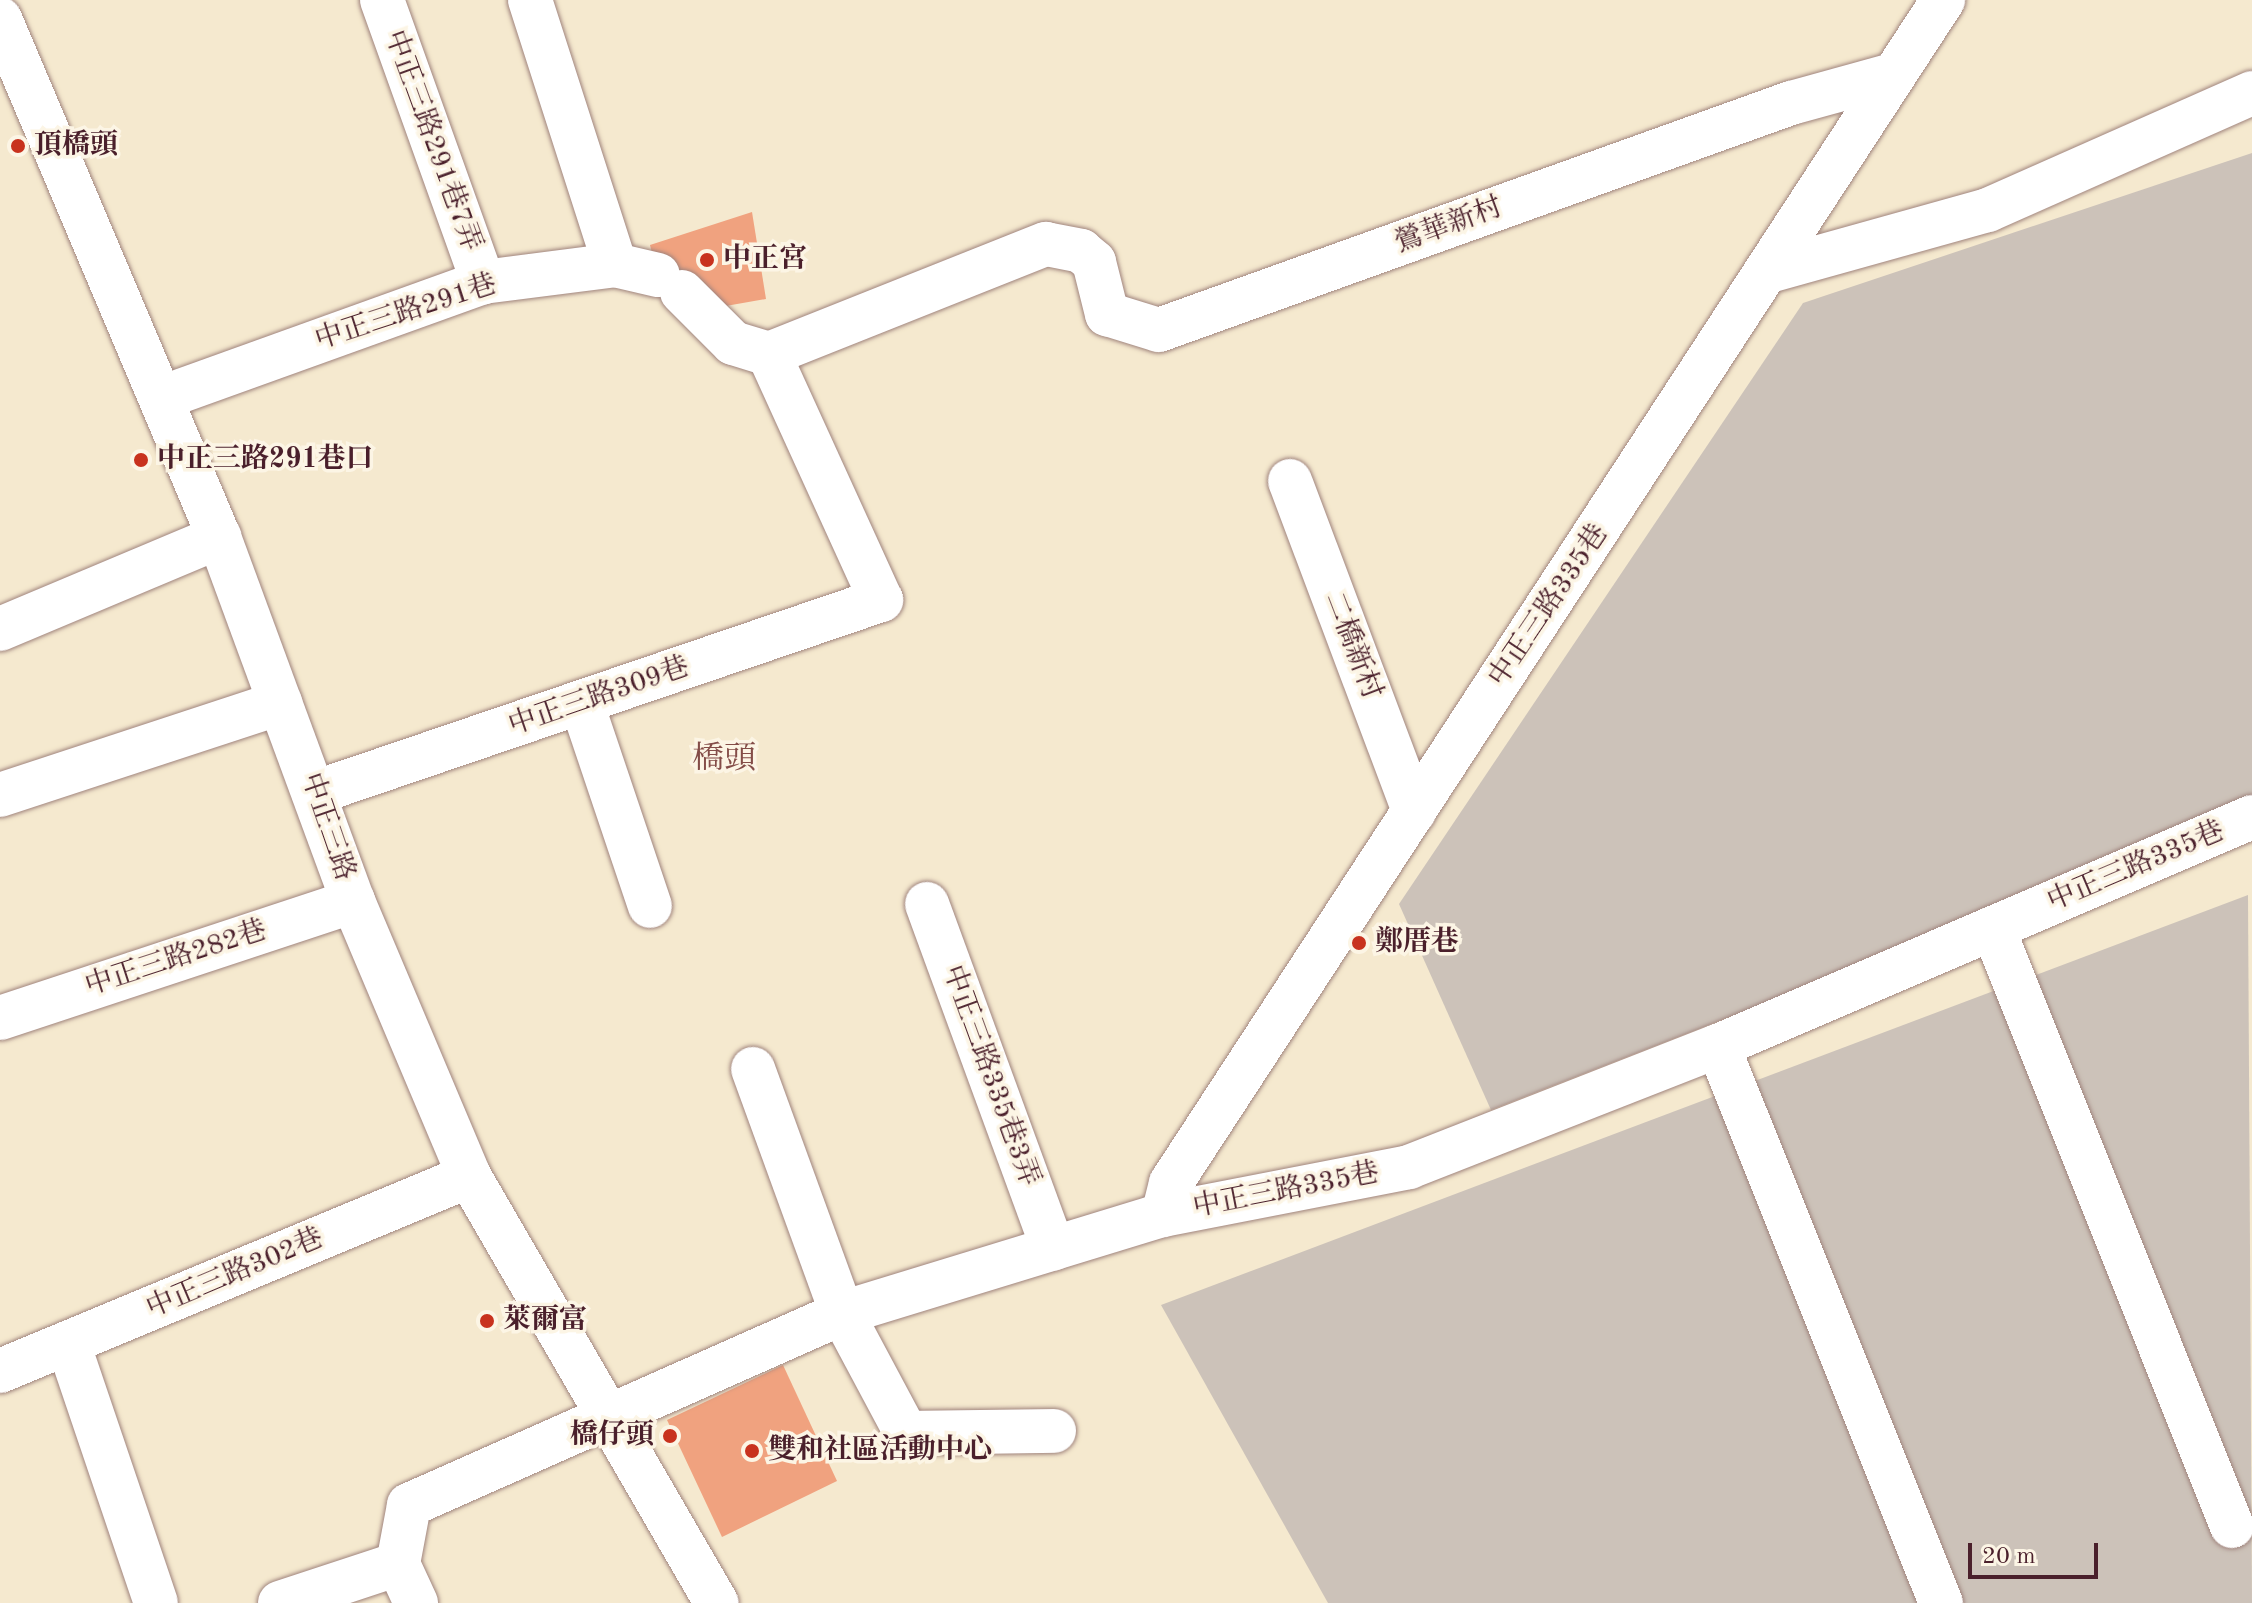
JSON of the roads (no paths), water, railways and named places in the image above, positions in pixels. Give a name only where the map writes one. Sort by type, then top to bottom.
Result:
[{"type":"street","name":"中正三路291巷7弄","points":[[382,0],[483,282]]},
{"type":"street","points":[[530,0],[615,265]]},
{"type":"street","name":"中正三路335巷","points":[[1163,1215],[1171,1183],[1773,270],[1943,0]]},
{"type":"street","name":"中正三路","points":[[0,19],[219,537],[280,703],[317,792],[353,901],[469,1176],[717,1603]]},
{"type":"street","name":"鶯華新村","points":[[769,354],[1046,244],[1081,251],[1094,262],[1107,314],[1159,330],[1791,103],[1893,75]]},
{"type":"street","points":[[1773,270],[1988,210],[2252,93]]},
{"type":"street","name":"中正三路291巷","points":[[161,398],[483,282],[615,265],[670,284],[733,343],[769,354]]},
{"type":"street","name":"中正三路309巷","points":[[317,792],[881,600],[769,354]]},
{"type":"street","name":"二橋新村","points":[[1290,481],[1414,811]]},
{"type":"street","points":[[0,629],[219,537]]},
{"type":"street","points":[[0,795],[280,703]]},
{"type":"street","points":[[582,704],[650,906]]},
{"type":"street","name":"中正三路335巷","points":[[398,1564],[409,1505],[842,1313],[1163,1215],[1409,1167],[1718,1046],[2252,817]]},
{"type":"street","name":"中正三路282巷","points":[[0,1018],[353,901]]},
{"type":"street","name":"中正三路335巷3弄","points":[[927,904],[1053,1249]]},
{"type":"street","points":[[1993,928],[2232,1526]]},
{"type":"street","points":[[1718,1046],[1941,1603]]},
{"type":"street","points":[[753,1069],[842,1313],[906,1433],[1054,1431]]},
{"type":"street","name":"中正三路302巷","points":[[0,1371],[469,1176]]},
{"type":"street","points":[[68,1343],[156,1603]]},
{"type":"street","points":[[280,1603],[398,1564],[416,1603]]},
{"type":"place","name":"頂橋頭","points":[[18,146]]},
{"type":"place","name":"中正宮","points":[[707,260]]},
{"type":"place","name":"中正三路291巷口","points":[[141,460]]},
{"type":"place","name":"鄭厝巷","points":[[1359,943]]},
{"type":"place","name":"萊爾富","points":[[487,1321]]},
{"type":"place","name":"橋仔頭","points":[[670,1436]]},
{"type":"place","name":"雙和社區活動中心","points":[[752,1451]]},
{"type":"district","name":"橋頭","points":[[724,760]]}]
